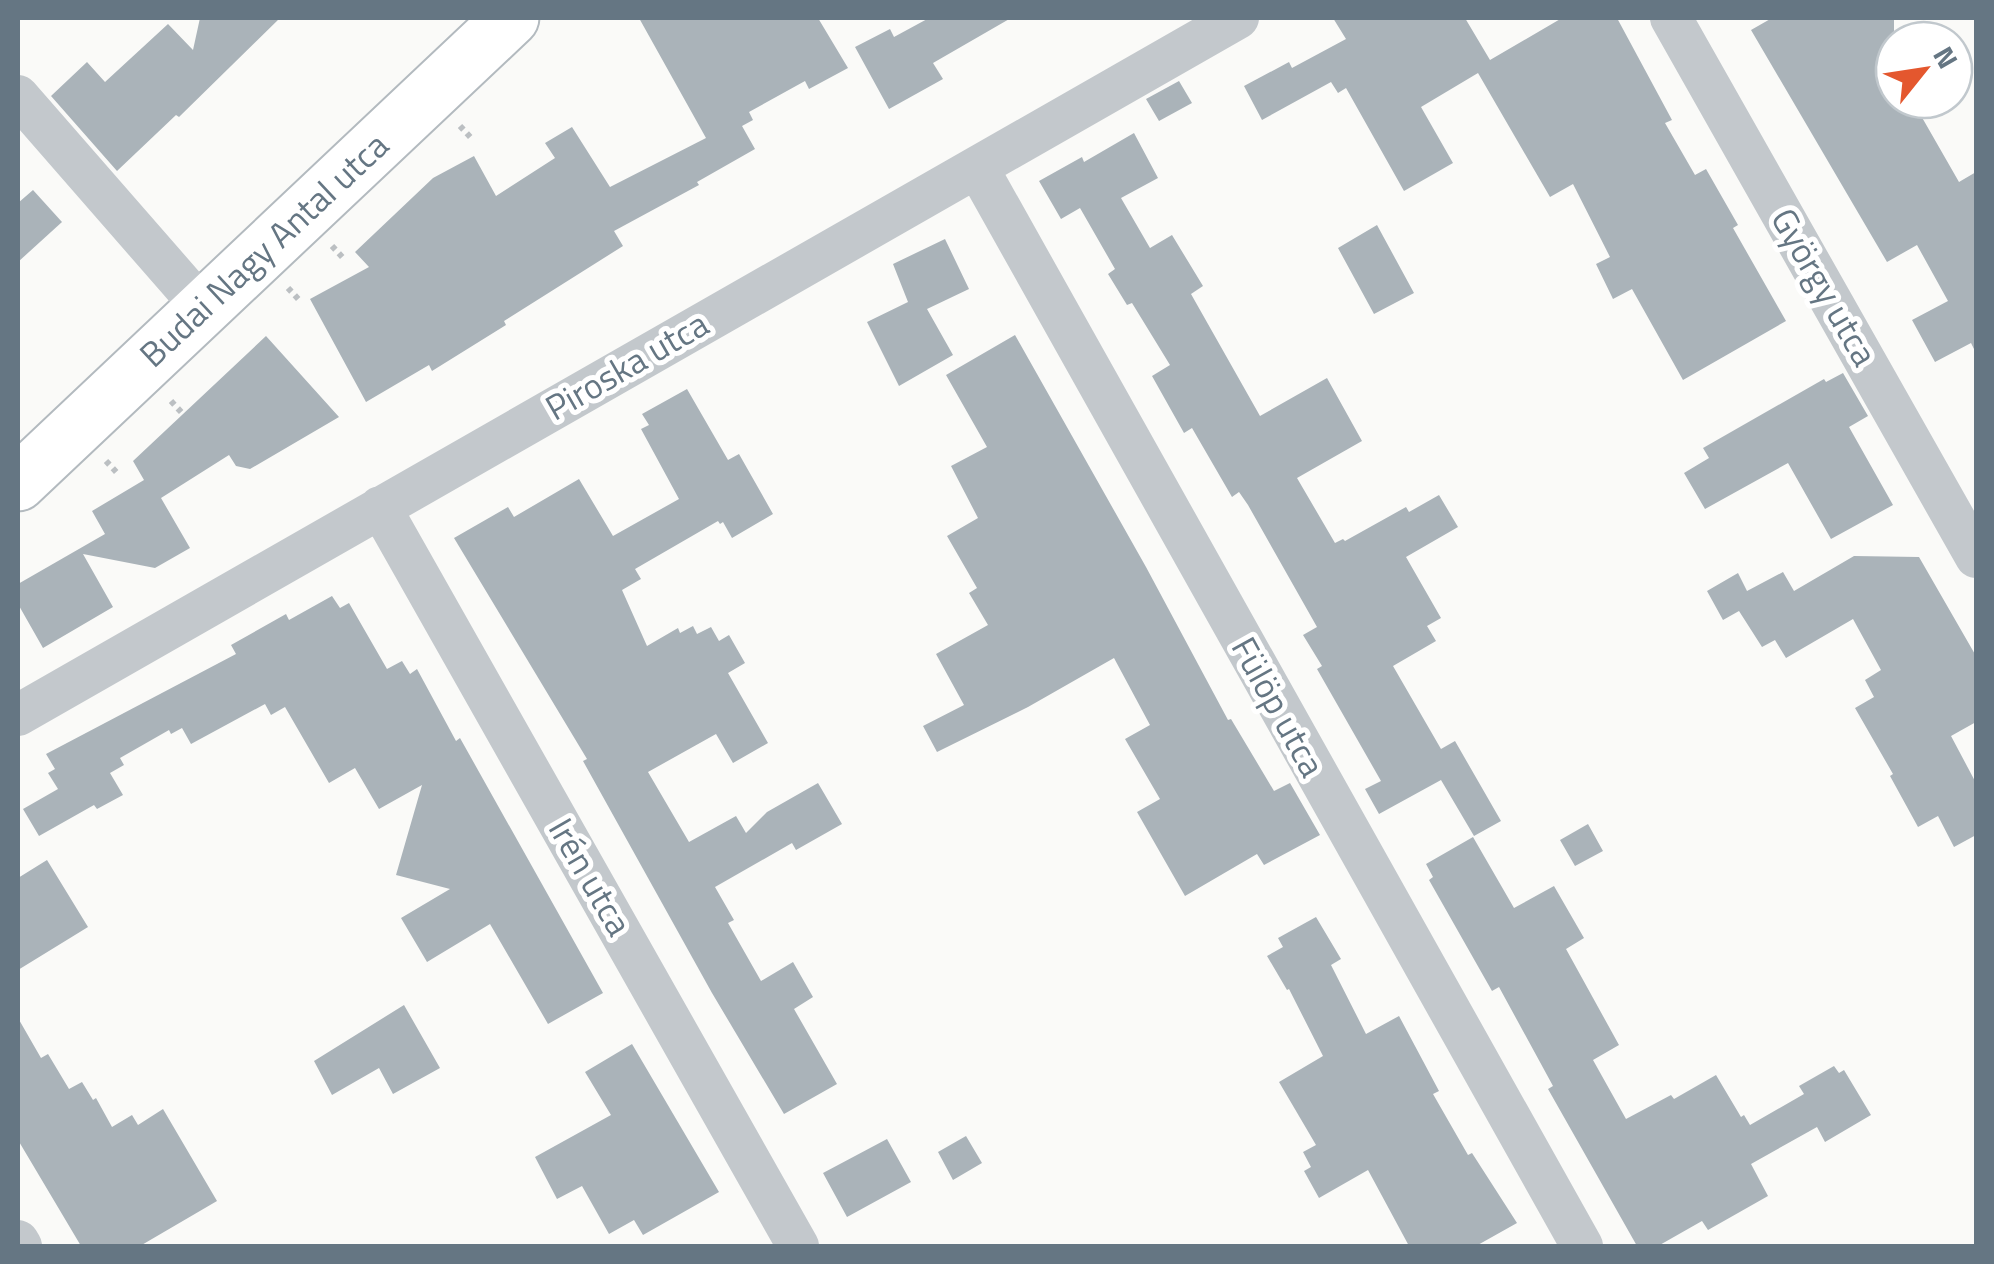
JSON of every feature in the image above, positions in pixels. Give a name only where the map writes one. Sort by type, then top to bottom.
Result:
[{"type":"street","name":"Budai Nagy Antal utca","points":[[18,483],[511,18]]},
{"type":"street","name":"Piroska utca","points":[[18,715],[1238,18]]},
{"type":"street","name":"György utca","points":[[1670,18],[1976,557]]},
{"type":"street","points":[[18,96],[203,308]]},
{"type":"street","name":"Fülöp utca","points":[[977,167],[1582,1246]]},
{"type":"street","name":"Irén utca","points":[[380,508],[798,1246]]},
{"type":"building","points":[[200,18],[280,18],[179,117],[176,115],[117,171],[51,96],[87,62],[105,82],[168,24],[193,50]]},
{"type":"building","points":[[639,18],[818,18],[848,68],[809,89],[805,81],[749,112],[753,120],[742,126],[755,149],[614,231],[623,246],[504,321],[506,325],[432,371],[429,365],[366,402],[310,299],[369,267],[355,252],[433,178],[474,156],[496,196],[555,158],[545,143],[572,127],[610,187],[706,138]]},
{"type":"building","points":[[929,18],[1011,18],[933,63],[943,79],[889,109],[855,47],[890,29],[894,37]]},
{"type":"building","points":[[1333,18],[1465,18],[1490,60],[1562,18],[1617,18],[1672,120],[1665,123],[1695,175],[1706,169],[1738,225],[1733,228],[1786,321],[1683,380],[1632,289],[1613,299],[1596,264],[1610,257],[1573,184],[1550,197],[1478,73],[1421,107],[1453,163],[1404,191],[1346,88],[1338,93],[1331,82],[1262,120],[1244,86],[1289,62],[1292,68],[1346,39]]},
{"type":"building","points":[[1772,18],[1894,18],[1874,20],[1874,120],[1923,120],[1959,182],[1976,172],[1976,353],[1971,343],[1935,362],[1912,320],[1948,301],[1917,245],[1887,262],[1751,30]]},
{"type":"building","points":[[1179,81],[1192,103],[1159,121],[1146,99]]},
{"type":"building","points":[[1134,133],[1158,178],[1121,198],[1150,248],[1172,235],[1203,286],[1191,294],[1260,416],[1327,378],[1362,441],[1297,478],[1335,543],[1439,495],[1458,527],[1406,557],[1441,618],[1427,626],[1436,641],[1393,666],[1441,749],[1455,741],[1501,821],[1474,836],[1441,780],[1379,814],[1365,789],[1381,781],[1317,669],[1322,666],[1303,635],[1317,627],[1248,505],[1239,492],[1232,497],[1192,428],[1184,433],[1152,376],[1170,365],[1132,303],[1127,305],[1108,274],[1115,269],[1080,208],[1061,219],[1039,181],[1082,157],[1084,162]]},
{"type":"building","points":[[33,190],[62,222],[18,262],[18,203]]},
{"type":"building","points":[[1377,225],[1414,293],[1374,314],[1338,248]]},
{"type":"building","points":[[945,239],[969,289],[927,309],[953,355],[899,386],[867,322],[908,302],[893,264]]},
{"type":"building","points":[[1015,335],[1228,720],[1231,719],[1274,791],[1290,783],[1320,835],[1264,865],[1257,854],[1185,896],[1137,812],[1160,799],[1125,739],[1150,725],[1114,658],[937,752],[923,726],[964,705],[936,654],[988,625],[969,593],[977,588],[947,536],[978,518],[951,466],[987,447],[946,375]]},
{"type":"building","points":[[266,336],[339,417],[250,469],[236,466],[229,455],[161,498],[190,548],[155,568],[83,554],[113,607],[43,648],[18,604],[18,584],[105,534],[92,511],[144,480],[133,461]]},
{"type":"building","points":[[1843,373],[1868,416],[1849,427],[1893,505],[1831,539],[1788,463],[1705,509],[1684,473],[1709,458],[1703,448],[1824,379],[1826,382]]},
{"type":"building","points":[[687,389],[728,460],[739,454],[773,514],[732,538],[723,522],[718,521],[635,569],[641,579],[622,590],[647,646],[678,628],[680,633],[693,626],[697,634],[711,627],[719,641],[729,635],[745,663],[728,673],[768,743],[733,763],[716,734],[648,772],[689,842],[736,816],[746,833],[767,812],[818,783],[842,824],[796,850],[792,843],[715,887],[734,920],[728,923],[761,981],[793,962],[813,997],[794,1009],[837,1084],[784,1114],[583,761],[587,759],[454,538],[508,507],[514,517],[579,479],[613,536],[679,499],[641,429],[649,425],[642,414]]},
{"type":"building","points":[[1854,556],[1919,557],[1976,656],[1976,722],[1951,736],[1976,783],[1976,835],[1954,847],[1938,816],[1918,827],[1855,708],[1874,697],[1865,680],[1881,670],[1853,619],[1786,658],[1775,640],[1762,647],[1739,611],[1723,620],[1707,591],[1738,573],[1747,591],[1783,572],[1794,591]]},
{"type":"building","points":[[332,596],[340,608],[349,603],[387,669],[402,661],[410,674],[417,669],[603,993],[548,1024],[490,924],[427,962],[401,918],[450,889],[396,875],[422,785],[379,809],[355,768],[329,783],[285,707],[271,715],[265,704],[191,744],[182,728],[171,734],[169,730],[120,758],[124,765],[110,773],[123,795],[97,809],[94,805],[39,836],[23,809],[58,789],[48,773],[55,769],[46,754],[236,654],[231,645],[286,614],[289,620]]},
{"type":"building","points":[[1588,824],[1603,851],[1575,866],[1560,840]]},
{"type":"building","points":[[1473,837],[1514,908],[1554,886],[1584,938],[1566,949],[1619,1045],[1593,1060],[1626,1119],[1671,1095],[1674,1099],[1716,1075],[1750,1125],[1804,1094],[1799,1086],[1834,1066],[1839,1073],[1844,1070],[1871,1115],[1825,1142],[1817,1127],[1751,1164],[1768,1196],[1708,1230],[1702,1221],[1658,1246],[1637,1246],[1548,1089],[1553,1086],[1499,987],[1492,991],[1429,880],[1433,877],[1426,864]]},
{"type":"building","points":[[47,860],[88,927],[18,970],[18,878]]},
{"type":"building","points":[[1316,917],[1341,959],[1331,965],[1366,1034],[1399,1016],[1439,1091],[1433,1094],[1468,1155],[1472,1153],[1517,1223],[1476,1246],[1409,1246],[1368,1170],[1319,1198],[1304,1171],[1311,1167],[1303,1152],[1316,1145],[1279,1082],[1323,1056],[1289,989],[1267,956],[1283,947],[1278,938]]},
{"type":"building","points":[[404,1005],[440,1068],[393,1094],[379,1068],[332,1095],[314,1061]]},
{"type":"building","points":[[18,1018],[41,1058],[48,1054],[69,1089],[82,1082],[112,1127],[132,1115],[138,1125],[163,1109],[217,1201],[140,1246],[81,1246],[18,1140]]},
{"type":"building","points":[[632,1044],[719,1192],[643,1235],[634,1220],[609,1234],[582,1186],[557,1199],[535,1157],[611,1115],[585,1072]]},
{"type":"building","points":[[966,1136],[982,1163],[953,1180],[938,1152]]},
{"type":"building","points":[[887,1139],[911,1182],[847,1217],[823,1173]]}]
